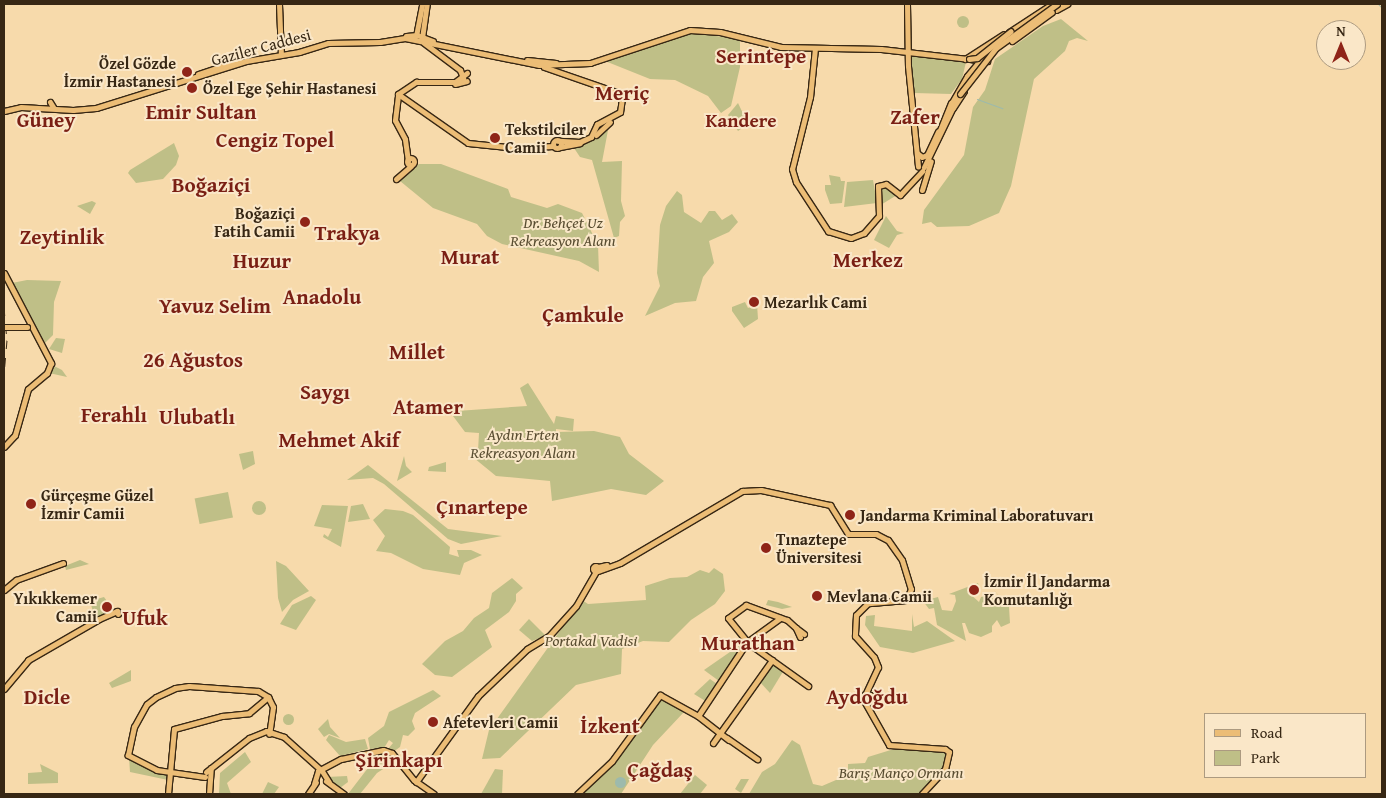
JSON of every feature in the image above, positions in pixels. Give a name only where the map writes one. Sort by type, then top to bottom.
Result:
[{"type":"main road","points":[[422,4],[422,38],[460,70],[465,77]]},
{"type":"main road","points":[[416,37],[421,28],[427,4]]},
{"type":"main road","points":[[907,4],[907,49],[922,190]]},
{"type":"main road","points":[[280,5],[282,53]]},
{"type":"main road","points":[[280,5],[282,53]]},
{"type":"main road","points":[[968,59],[976,58],[995,41],[1055,5]]},
{"type":"main road","points":[[910,183],[932,155],[959,93],[990,51],[1025,24],[1055,5]]},
{"type":"main road","points":[[994,49],[1012,41],[1047,18],[1055,5]]},
{"type":"main road","points":[[959,93],[996,48],[1055,5]]},
{"type":"main road","points":[[968,59],[1015,28],[1046,15]]},
{"type":"main road","points":[[1003,45],[1025,24]]},
{"type":"main road","points":[[556,67],[579,65],[619,54],[694,27],[720,32],[769,46],[907,49],[982,60]]},
{"type":"main road","points":[[684,30],[694,27]]},
{"type":"main road","points":[[408,36],[421,28]]},
{"type":"main road","points":[[421,28],[432,41]]},
{"type":"main road","points":[[917,152],[920,156],[927,155],[973,68],[1015,28]]},
{"type":"main road","name":"Gaziler Caddesi","points":[[4,111],[21,107],[73,110],[99,106],[235,61],[282,53],[324,41],[380,40],[408,36],[422,38],[439,44]]},
{"type":"main road","name":"Gaziler Caddesi","points":[[4,111],[22,105],[52,104],[82,108],[99,106],[242,62],[328,42],[416,37]]},
{"type":"main road","points":[[401,93],[469,141],[524,147],[580,142],[591,137],[597,124],[620,112],[622,98],[616,92],[538,65],[452,48],[422,38]]},
{"type":"main road","points":[[439,44],[523,60],[579,65]]},
{"type":"main road","points":[[439,44],[444,54],[465,77]]},
{"type":"main road","points":[[444,54],[452,48]]},
{"type":"main road","points":[[816,48],[811,62],[810,97],[792,169],[796,182],[831,233],[851,238],[864,233],[879,216],[878,186],[886,184],[900,195],[934,146],[942,124]]},
{"type":"main road","points":[[907,49],[908,60]]},
{"type":"main road","points":[[968,59],[973,68]]},
{"type":"main road","points":[[952,106],[982,60]]},
{"type":"main road","points":[[538,65],[556,67],[622,93],[624,103],[621,115],[592,138],[560,147],[555,143]]},
{"type":"main road","points":[[401,184],[399,176],[410,162],[406,139],[395,120],[401,93],[410,86],[422,82],[465,77]]},
{"type":"main road","points":[[4,273],[28,326],[51,364],[47,373],[28,389],[15,435],[4,447]]},
{"type":"main road","points":[[4,327],[28,326]]},
{"type":"main road","points":[[416,782],[478,696],[527,649],[549,636],[574,608],[596,570],[617,561],[745,488],[833,504],[849,532],[874,532],[887,536],[906,564],[913,590],[910,599],[903,603],[866,606],[856,620],[857,634],[880,664],[879,676],[867,697]]},
{"type":"main road","points":[[796,497],[830,505],[837,511],[846,533],[880,535],[895,549],[905,566],[910,595],[904,601],[862,602]]},
{"type":"main road","points":[[4,588],[16,580],[63,561]]},
{"type":"main road","points":[[872,602],[860,608],[854,626],[857,638],[874,657],[878,665],[877,675],[867,697],[888,744],[945,749],[951,754],[946,769],[924,794]]},
{"type":"main road","points":[[802,636],[796,628],[781,618],[746,605],[730,615],[728,620],[747,642],[808,686]]},
{"type":"main road","points":[[4,689],[28,660],[97,621],[117,613]]},
{"type":"main road","points":[[698,716],[747,642],[781,618]]},
{"type":"main road","points":[[728,740],[716,741],[772,660]]},
{"type":"main road","points":[[268,733],[274,711],[268,697],[254,689],[206,687],[176,690],[155,698],[147,704],[134,727],[128,755],[156,769],[171,773],[208,773],[255,735],[268,733],[284,737],[320,774],[344,794]]},
{"type":"main road","points":[[573,794],[606,762],[658,694],[698,716],[728,740],[757,759]]},
{"type":"main road","points":[[577,794],[612,761],[659,695],[669,699]]},
{"type":"main road","points":[[168,794],[174,729],[222,716],[249,713],[268,697]]},
{"type":"main road","points":[[308,794],[320,774],[341,759],[383,750],[392,753],[416,782],[434,794]]},
{"type":"main road","points":[[208,773],[208,794]]},
{"type":"green space","points":[[965,16],[968,17],[968,27],[961,28],[958,27],[957,20],[958,17]]},
{"type":"green space","points":[[1061,19],[1088,41],[1077,38],[1069,41],[1065,51],[1034,79],[1011,186],[999,213],[969,226],[937,227],[931,222],[922,224],[924,210],[964,155],[973,107],[985,90],[995,59],[1043,26]]},
{"type":"green space","points":[[684,32],[740,39],[740,67],[731,106],[721,113],[708,96],[675,80],[650,79],[605,61]]},
{"type":"green space","points":[[911,54],[966,62],[962,79],[951,94],[914,93]]},
{"type":"green space","points":[[738,103],[748,124],[738,131],[728,115]]},
{"type":"green space","points":[[609,125],[602,162],[622,161],[621,201],[625,216],[620,222],[619,236],[614,238],[592,160],[580,157],[574,148],[594,139]]},
{"type":"green space","points":[[174,143],[179,156],[176,165],[163,179],[136,183],[128,173],[130,170]]},
{"type":"green space","name":"Dr. Behçet Uz Rekreasyon Alanı","points":[[419,164],[441,164],[508,189],[511,197],[547,208],[558,204],[582,213],[598,245],[599,272],[579,261],[502,244],[487,236],[477,224],[433,208],[400,181],[401,177]]},
{"type":"green space","points":[[829,175],[840,177],[841,181],[845,181],[842,203],[830,204],[825,190],[825,185],[831,185]]},
{"type":"green space","points":[[873,180],[877,203],[844,207],[847,182]]},
{"type":"green space","points":[[884,185],[897,195],[879,206],[878,187]]},
{"type":"green space","points":[[677,191],[682,195],[684,212],[701,223],[709,211],[715,211],[722,220],[732,214],[738,222],[729,232],[709,241],[714,263],[703,277],[696,301],[675,303],[645,316],[660,286],[657,273],[660,225],[666,206]]},
{"type":"green space","points":[[92,201],[96,203],[90,214],[77,206]]},
{"type":"green space","points":[[886,216],[897,231],[904,233],[897,235],[889,248],[874,240]]},
{"type":"green space","points":[[27,280],[61,281],[54,302],[53,335],[45,343],[12,283]]},
{"type":"green space","points":[[745,302],[748,308],[757,304],[758,319],[744,328],[732,311],[732,307]]},
{"type":"green space","points":[[56,338],[65,339],[62,353],[49,349]]},
{"type":"green space","points":[[52,365],[62,370],[67,377],[49,373]]},
{"type":"green space","name":"Aydın Erten Rekreasyon Alanı","points":[[528,383],[554,424],[556,416],[574,419],[573,431],[556,429],[556,432],[594,431],[620,437],[629,454],[664,481],[646,495],[611,489],[552,501],[550,481],[496,476],[474,458],[478,451],[479,433],[465,432],[453,416],[457,411],[527,406],[520,388]]},
{"type":"green space","points":[[253,451],[255,464],[243,470],[239,454]]},
{"type":"green space","points":[[404,456],[406,466],[412,472],[397,481]]},
{"type":"green space","points":[[446,462],[446,472],[428,471],[429,467]]},
{"type":"green space","points":[[368,465],[448,529],[502,536],[461,544],[448,539],[384,484],[373,478],[347,480]]},
{"type":"green space","points":[[228,492],[233,518],[200,524],[195,498]]},
{"type":"green space","points":[[256,501],[262,501],[266,508],[262,515],[256,515],[252,511],[252,505]]},
{"type":"green space","points":[[363,504],[370,519],[348,522],[351,506]]},
{"type":"green space","points":[[322,505],[348,506],[341,547],[323,537],[324,534],[328,537],[332,529],[314,526]]},
{"type":"green space","points":[[385,509],[403,511],[413,515],[450,547],[449,554],[459,557],[457,550],[471,550],[482,555],[464,563],[460,575],[423,569],[391,553],[376,551],[385,536],[373,520]]},
{"type":"green space","points":[[80,560],[89,564],[66,570],[65,566]]},
{"type":"green space","points":[[276,561],[286,566],[309,591],[293,600],[282,612],[278,598]]},
{"type":"green space","name":"Portakal Vadisi","points":[[714,568],[723,574],[725,591],[715,604],[691,620],[669,642],[643,641],[622,649],[621,674],[576,685],[500,758],[482,759],[489,730],[582,600],[588,604],[646,600],[645,586],[670,578],[687,577],[700,570],[709,573]]},
{"type":"green space","points":[[512,578],[523,588],[516,594],[516,601],[509,612],[485,630],[492,647],[452,677],[435,675],[422,664],[445,641],[463,631],[474,618],[489,608],[492,593]]},
{"type":"green space","points":[[978,583],[980,590],[970,594],[979,602],[981,597],[991,594],[996,605],[998,595],[993,589],[1009,607],[1010,623],[1001,627],[997,620],[992,626],[992,632],[981,637],[969,633],[965,623],[962,623],[966,641],[937,625],[934,608],[929,609],[923,601],[938,597],[942,610],[952,611],[956,601],[955,595],[949,594]]},
{"type":"green space","points":[[311,596],[316,600],[296,630],[280,624],[292,605]]},
{"type":"green space","points":[[104,597],[114,611],[95,619],[90,601]]},
{"type":"green space","points":[[768,600],[792,607],[782,609],[766,605]]},
{"type":"green space","points":[[912,614],[914,627],[927,621],[955,641],[913,653],[880,647],[865,625],[866,616],[875,615],[874,626],[912,631]]},
{"type":"green space","points":[[529,619],[545,636],[532,641],[519,630]]},
{"type":"green space","points":[[744,644],[719,681],[704,670],[740,645]]},
{"type":"green space","points":[[772,661],[784,670],[770,693],[758,680]]},
{"type":"green space","points":[[131,670],[131,681],[112,688],[109,683]]},
{"type":"green space","points":[[710,679],[717,684],[707,702],[694,694]]},
{"type":"green space","points":[[433,690],[441,696],[415,713],[412,721],[415,729],[408,736],[403,735],[400,747],[393,752],[388,749],[393,743],[389,740],[384,748],[370,749],[368,738],[384,726],[389,712]]},
{"type":"green space","points":[[660,697],[684,712],[653,745],[621,794],[579,794],[621,754]]},
{"type":"green space","points":[[288,713],[294,719],[288,725],[282,719]]},
{"type":"green space","points":[[328,719],[330,727],[340,738],[329,734],[324,737],[318,729]]},
{"type":"green space","points":[[329,735],[346,742],[365,739],[368,749],[340,756],[326,740]]},
{"type":"green space","name":"Barış Manço Ormanı","points":[[792,740],[800,745],[813,784],[822,786],[843,777],[848,771],[848,764],[865,763],[868,757],[894,749],[947,753],[943,770],[921,794],[749,794],[762,772],[775,764]]},
{"type":"green space","points":[[381,751],[397,760],[377,773],[360,794],[348,794]]},
{"type":"green space","points":[[245,752],[251,762],[227,783],[231,794],[219,794],[220,773]]},
{"type":"green space","points":[[129,757],[150,769],[167,774],[168,780],[130,772]]},
{"type":"green space","points":[[40,764],[58,773],[58,783],[28,784],[28,773],[42,772]]},
{"type":"green space","points":[[495,769],[503,770],[502,794],[481,794]]},
{"type":"green space","points":[[695,775],[707,785],[700,794],[680,794]]},
{"type":"green space","points":[[347,776],[348,782],[340,788],[327,777]]},
{"type":"green space","points":[[741,779],[749,779],[741,793],[735,789]]},
{"type":"green space","points":[[268,782],[279,787],[274,794],[262,794]]},
{"type":"shaded area","points":[[618,777],[622,777],[625,782],[624,786],[618,787],[615,784],[615,780]]},
{"type":"waterway","points":[[1378,4],[1382,8]]},
{"type":"waterway","points":[[977,99],[1002,108]]},
{"type":"railway","points":[[4,307],[7,340],[4,373]]},
{"type":"place","name":"Özel Gözde İzmir Hastanesi","points":[[187,72]]},
{"type":"place","name":"Özel Ege Şehir Hastanesi","points":[[192,88]]},
{"type":"place","name":"Tekstilciler Camii","points":[[495,138]]},
{"type":"place","name":"Boğaziçi Fatih Camii","points":[[305,222]]},
{"type":"place","name":"Mezarlık Cami","points":[[754,302]]},
{"type":"place","name":"Gürçeşme Güzel İzmir Camii","points":[[31,504]]},
{"type":"place","name":"Jandarma Kriminal Laboratuvarı","points":[[850,515]]},
{"type":"place","name":"Tınaztepe Üniversitesi","points":[[766,548]]},
{"type":"place","name":"İzmir İl Jandarma Komutanlığı","points":[[974,590]]},
{"type":"place","name":"Mevlana Camii","points":[[817,596]]},
{"type":"place","name":"Yıkıkkemer Camii","points":[[107,607]]},
{"type":"place","name":"Afetevleri Camii","points":[[433,722]]},
{"type":"district","name":"Serintepe","points":[[761,56]]},
{"type":"district","name":"Meriç","points":[[622,93]]},
{"type":"district","name":"Emir Sultan","points":[[201,112]]},
{"type":"district","name":"Zafer","points":[[915,117]]},
{"type":"district","name":"Güney","points":[[46,120]]},
{"type":"district","name":"Kandere","points":[[741,121]]},
{"type":"district","name":"Cengiz Topel","points":[[275,140]]},
{"type":"district","name":"Boğaziçi","points":[[211,185]]},
{"type":"district","name":"Trakya","points":[[347,233]]},
{"type":"district","name":"Zeytinlik","points":[[62,237]]},
{"type":"district","name":"Murat","points":[[470,257]]},
{"type":"district","name":"Merkez","points":[[868,260]]},
{"type":"district","name":"Huzur","points":[[262,261]]},
{"type":"district","name":"Anadolu","points":[[322,297]]},
{"type":"district","name":"Yavuz Selim","points":[[215,306]]},
{"type":"district","name":"Çamkule","points":[[583,315]]},
{"type":"district","name":"Millet","points":[[417,352]]},
{"type":"district","name":"26 Ağustos","points":[[193,360]]},
{"type":"district","name":"Saygı","points":[[325,392]]},
{"type":"district","name":"Atamer","points":[[428,407]]},
{"type":"district","name":"Ferahlı","points":[[114,415]]},
{"type":"district","name":"Ulubatlı","points":[[197,417]]},
{"type":"district","name":"Mehmet Akif","points":[[339,440]]},
{"type":"district","name":"Çınartepe","points":[[482,507]]},
{"type":"district","name":"Ufuk","points":[[145,618]]},
{"type":"district","name":"Murathan","points":[[748,643]]},
{"type":"district","name":"Dicle","points":[[47,697]]},
{"type":"district","name":"Aydoğdu","points":[[867,697]]},
{"type":"district","name":"İzkent","points":[[610,726]]},
{"type":"district","name":"Şirinkapı","points":[[399,760]]},
{"type":"district","name":"Çağdaş","points":[[660,770]]}]
